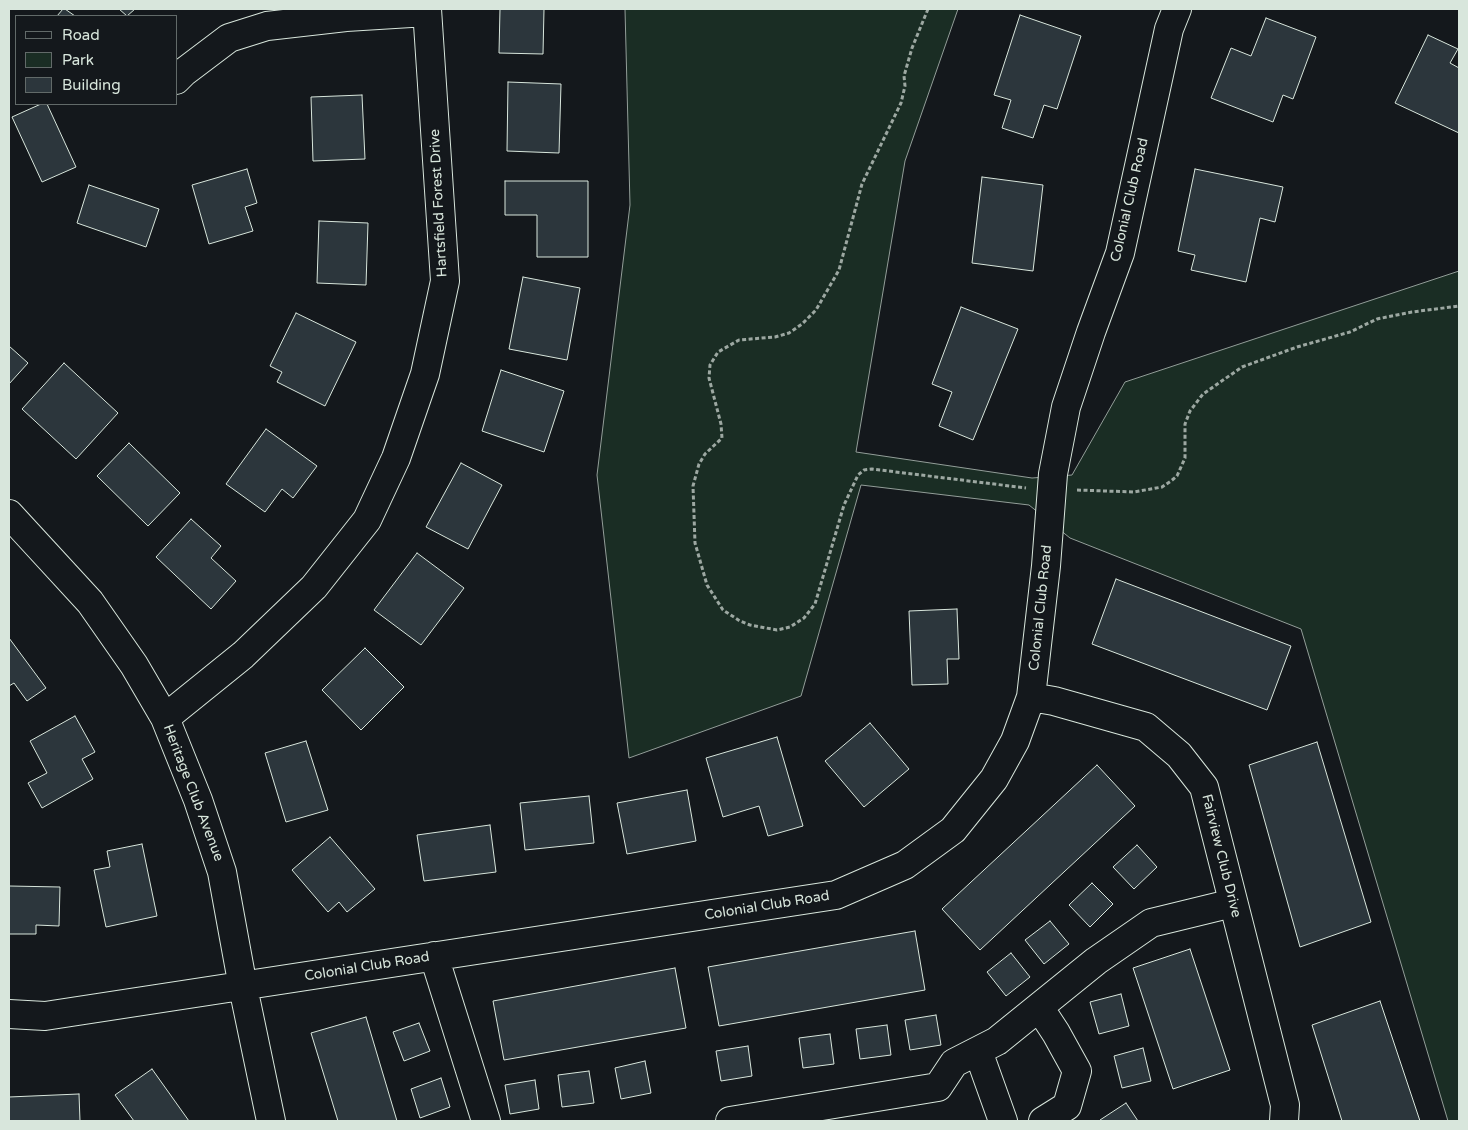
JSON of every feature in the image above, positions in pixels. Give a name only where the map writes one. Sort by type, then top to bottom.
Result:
[{"type":"street","name":"Colonial Club Road","points":[[9,1014],[45,1016],[836,895],[905,865],[953,830],[994,779],[1015,742],[1031,697],[1046,566],[1053,474],[1066,407],[1120,253],[1169,29],[1177,9]]},
{"type":"street","points":[[178,78],[229,38],[267,26],[427,10]]},
{"type":"street","name":"Hartsfield Forest Drive","points":[[165,718],[243,655],[314,587],[367,520],[396,458],[426,374],[445,281],[427,10]]},
{"type":"street","name":"Heritage Club Avenue","points":[[9,514],[90,602],[134,665],[165,718],[198,800],[222,872],[243,987],[271,1121]]},
{"type":"street","name":"Fairview Club Drive","points":[[1031,697],[1054,701],[1146,727],[1179,755],[1204,786],[1285,1105],[1284,1121]]},
{"type":"street","points":[[730,1121],[938,1087],[954,1063],[997,1041],[1096,961],[1151,923],[1233,903]]},
{"type":"street","points":[[434,956],[486,1121]]},
{"type":"street","points":[[1039,1007],[1077,1071],[1066,1106],[1042,1121]]},
{"type":"street","points":[[978,1051],[1003,1121]]},
{"type":"path","points":[[928,9],[912,48],[904,76],[905,86],[901,103],[862,184],[840,270],[820,302],[802,324],[789,333],[775,337],[739,340],[718,352],[710,365],[709,378],[721,424],[722,438],[705,454],[699,464],[695,478],[693,486],[695,543],[707,585],[723,610],[740,621],[750,625],[777,630],[790,627],[804,618],[814,604],[844,505],[858,475],[864,470],[872,468],[1034,489],[1134,492],[1162,487],[1177,476],[1184,458],[1185,424],[1190,410],[1204,394],[1242,368],[1297,347],[1350,332],[1377,319],[1459,306]]},
{"type":"green space","points":[[625,9],[958,9],[905,161],[856,452],[1032,478],[1072,475],[1125,382],[1459,271],[1459,1121],[1448,1121],[1301,629],[1070,538],[1029,505],[861,485],[801,696],[629,758],[597,475],[630,205]]},
{"type":"building","points":[[65,9],[74,15],[58,15]]},
{"type":"building","points":[[119,9],[135,9],[128,15]]},
{"type":"building","points":[[500,9],[544,9],[543,54],[499,53]]},
{"type":"building","points":[[1020,15],[1081,36],[1057,109],[1044,105],[1033,138],[1002,128],[1011,100],[994,95]]},
{"type":"building","points":[[1266,18],[1316,37],[1293,99],[1283,95],[1273,122],[1211,98],[1231,48],[1251,56]]},
{"type":"building","points":[[1428,35],[1458,49],[1450,63],[1459,68],[1459,133],[1395,103]]},
{"type":"building","points":[[508,82],[561,84],[559,153],[507,151]]},
{"type":"building","points":[[362,95],[365,159],[313,161],[311,97]]},
{"type":"building","points":[[39,105],[47,105],[76,167],[42,182],[12,117]]},
{"type":"building","points":[[247,169],[257,203],[245,207],[253,231],[209,244],[192,185]]},
{"type":"building","points":[[1195,169],[1283,187],[1275,222],[1260,218],[1246,282],[1191,270],[1195,255],[1178,251]]},
{"type":"building","points":[[982,177],[1043,185],[1033,271],[972,263]]},
{"type":"building","points":[[505,181],[588,181],[588,257],[537,257],[537,215],[505,215]]},
{"type":"building","points":[[89,185],[159,209],[146,247],[77,223]]},
{"type":"building","points":[[319,221],[368,223],[366,285],[317,283]]},
{"type":"building","points":[[523,277],[580,288],[567,360],[509,349]]},
{"type":"building","points":[[961,307],[1018,329],[973,440],[939,426],[952,392],[932,384]]},
{"type":"building","points":[[296,313],[356,342],[325,406],[277,382],[282,372],[270,366]]},
{"type":"building","points":[[9,346],[28,363],[9,384]]},
{"type":"building","points":[[64,363],[118,413],[76,459],[22,409]]},
{"type":"building","points":[[501,370],[564,391],[544,452],[482,431]]},
{"type":"building","points":[[266,429],[317,466],[293,498],[282,489],[265,512],[226,484]]},
{"type":"building","points":[[129,443],[180,493],[148,526],[97,476]]},
{"type":"building","points":[[461,463],[502,485],[468,549],[426,527]]},
{"type":"building","points":[[191,519],[221,546],[211,558],[236,581],[211,609],[156,557]]},
{"type":"building","points":[[417,553],[464,588],[421,645],[374,610]]},
{"type":"building","points":[[1116,579],[1291,646],[1267,710],[1092,644]]},
{"type":"building","points":[[957,609],[959,659],[947,659],[948,684],[912,685],[909,611]]},
{"type":"building","points":[[9,638],[46,688],[27,701],[14,683],[9,686]]},
{"type":"building","points":[[365,648],[404,687],[361,730],[322,690]]},
{"type":"building","points":[[75,716],[95,752],[82,759],[93,779],[42,808],[28,783],[47,773],[30,741]]},
{"type":"building","points":[[870,723],[909,769],[864,807],[825,761]]},
{"type":"building","points":[[777,737],[803,826],[768,836],[759,806],[723,817],[706,758]]},
{"type":"building","points":[[306,741],[328,810],[286,822],[265,753]]},
{"type":"building","points":[[1317,742],[1371,922],[1300,947],[1249,765]]},
{"type":"building","points":[[1097,765],[1135,806],[980,950],[942,909]]},
{"type":"building","points":[[687,790],[696,841],[627,854],[617,803]]},
{"type":"building","points":[[589,796],[594,843],[525,850],[520,803]]},
{"type":"building","points":[[490,825],[496,872],[424,881],[417,835]]},
{"type":"building","points":[[330,837],[375,889],[347,912],[339,902],[328,912],[292,870]]},
{"type":"building","points":[[142,844],[157,916],[106,927],[94,870],[110,867],[107,851]]},
{"type":"building","points":[[1137,845],[1157,867],[1134,889],[1113,867]]},
{"type":"building","points":[[1092,883],[1113,904],[1090,927],[1069,905]]},
{"type":"building","points":[[9,886],[60,887],[59,926],[36,925],[36,934],[9,934]]},
{"type":"building","points":[[1050,921],[1069,944],[1044,964],[1025,940]]},
{"type":"building","points":[[915,931],[925,990],[719,1026],[708,967]]},
{"type":"building","points":[[1190,949],[1230,1070],[1173,1089],[1133,968]]},
{"type":"building","points":[[1011,953],[1030,977],[1006,996],[987,972]]},
{"type":"building","points":[[675,968],[686,1028],[504,1060],[493,1001]]},
{"type":"building","points":[[1121,994],[1129,1026],[1099,1034],[1090,1002]]},
{"type":"building","points":[[1380,1001],[1420,1121],[1342,1121],[1312,1025]]},
{"type":"building","points":[[936,1015],[941,1045],[910,1050],[905,1020]]},
{"type":"building","points":[[366,1017],[397,1121],[338,1121],[311,1033]]},
{"type":"building","points":[[419,1023],[430,1051],[404,1061],[393,1032]]},
{"type":"building","points":[[887,1025],[891,1055],[860,1059],[856,1029]]},
{"type":"building","points":[[830,1034],[834,1064],[803,1068],[799,1038]]},
{"type":"building","points":[[748,1046],[752,1076],[721,1081],[716,1051]]},
{"type":"building","points":[[1143,1048],[1151,1081],[1122,1088],[1114,1056]]},
{"type":"building","points":[[645,1061],[651,1093],[621,1099],[615,1068]]},
{"type":"building","points":[[152,1069],[189,1121],[134,1121],[115,1095]]},
{"type":"building","points":[[589,1071],[594,1103],[562,1107],[558,1075]]},
{"type":"building","points":[[441,1078],[450,1107],[420,1118],[411,1089]]},
{"type":"building","points":[[535,1080],[539,1109],[510,1114],[505,1085]]},
{"type":"building","points":[[79,1094],[80,1121],[9,1121],[9,1097]]},
{"type":"building","points":[[1126,1103],[1138,1121],[1100,1120]]}]
